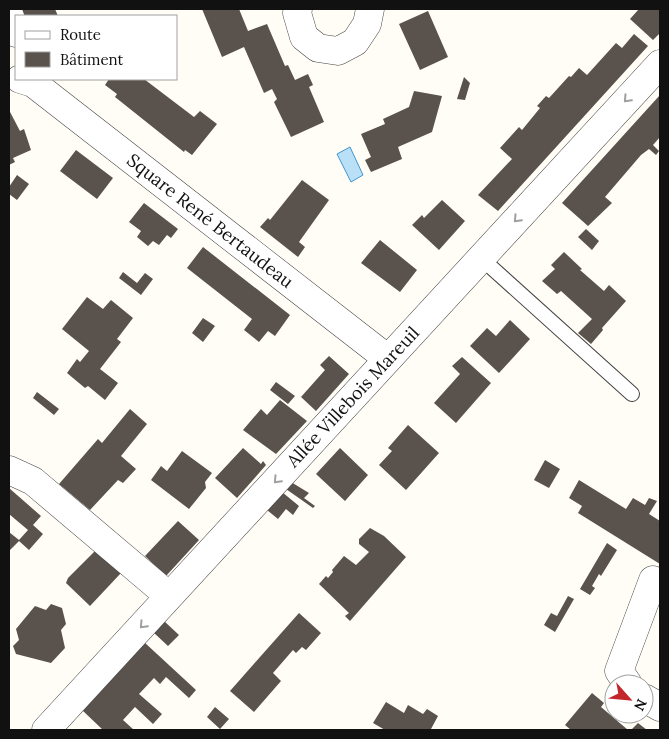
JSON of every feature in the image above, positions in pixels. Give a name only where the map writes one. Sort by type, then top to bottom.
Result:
[{"type":"street","points":[[298,9],[297,13],[304,36],[318,48],[338,51],[355,42],[367,24],[370,9]]},
{"type":"street","points":[[9,14],[15,30]]},
{"type":"street","name":"Allée Villebois Mareuil","points":[[46,730],[660,64]]},
{"type":"street","name":"Square René Bertaudeau","points":[[25,80],[388,359]]},
{"type":"street","points":[[9,470],[32,481],[169,596]]},
{"type":"street","points":[[621,674],[619,671],[653,580]]},
{"type":"lane","points":[[481,258],[632,394]]},
{"type":"water","points":[[350,147],[363,175],[351,182],[337,154]]},
{"type":"building","points":[[22,9],[55,9],[58,15],[25,15]]},
{"type":"building","points":[[202,9],[239,9],[248,31],[267,24],[285,66],[288,65],[295,80],[308,74],[313,85],[309,87],[324,122],[291,137],[274,102],[277,99],[272,89],[264,93],[244,47],[222,57]]},
{"type":"building","points":[[639,9],[660,9],[660,33],[653,40],[630,19]]},
{"type":"building","points":[[428,11],[448,57],[420,70],[399,24]]},
{"type":"building","points":[[634,34],[648,46],[498,211],[478,195],[512,159],[500,148],[519,127],[522,130],[540,108],[537,106],[546,96],[549,98],[579,68],[587,75],[616,43],[622,48]]},
{"type":"building","points":[[464,77],[470,83],[465,100],[457,99]]},
{"type":"building","points":[[108,80],[145,80],[194,117],[200,111],[217,124],[192,155],[185,150],[184,152],[115,97],[117,94],[105,85]]},
{"type":"building","points":[[414,91],[442,96],[432,132],[398,147],[402,159],[371,172],[365,160],[371,157],[361,134],[385,124],[383,119],[409,107]]},
{"type":"building","points":[[660,95],[660,137],[653,145],[659,151],[656,155],[649,149],[641,155],[605,197],[612,203],[588,226],[562,203]]},
{"type":"building","points":[[9,110],[20,131],[24,129],[31,150],[13,158],[15,162],[9,165]]},
{"type":"building","points":[[76,150],[113,178],[97,199],[60,171]]},
{"type":"building","points":[[17,175],[29,184],[17,200],[9,194],[9,187]]},
{"type":"building","points":[[302,180],[329,200],[299,242],[305,247],[298,257],[260,227],[268,218],[270,220]]},
{"type":"building","points":[[442,200],[465,221],[439,250],[412,225],[422,215],[424,218]]},
{"type":"building","points":[[144,203],[178,229],[171,238],[167,235],[159,245],[153,241],[148,246],[137,237],[141,231],[129,222]]},
{"type":"building","points":[[586,229],[599,241],[592,250],[578,237]]},
{"type":"building","points":[[380,240],[417,270],[400,292],[361,263]]},
{"type":"building","points":[[203,247],[290,315],[275,336],[268,331],[259,342],[244,330],[252,319],[187,268]]},
{"type":"building","points":[[564,252],[582,269],[580,270],[604,291],[609,285],[626,301],[602,328],[603,330],[591,344],[578,333],[592,319],[561,291],[557,294],[542,281],[555,269],[551,265]]},
{"type":"building","points":[[123,272],[137,283],[145,273],[153,279],[141,295],[119,278]]},
{"type":"building","points":[[87,297],[103,309],[111,300],[133,318],[117,339],[121,342],[100,369],[118,383],[105,400],[88,386],[85,388],[67,373],[77,359],[80,362],[89,351],[62,329]]},
{"type":"building","points":[[203,318],[215,326],[203,342],[192,333]]},
{"type":"building","points":[[510,320],[530,339],[499,373],[470,346],[487,328],[496,336]]},
{"type":"building","points":[[329,356],[349,374],[316,411],[301,397],[325,370],[320,365]]},
{"type":"building","points":[[462,357],[491,383],[456,423],[434,403],[460,374],[452,366]]},
{"type":"building","points":[[276,382],[295,396],[288,404],[270,390]]},
{"type":"building","points":[[37,392],[59,409],[54,415],[33,398]]},
{"type":"building","points":[[280,400],[307,421],[276,454],[243,430],[261,409],[267,415]]},
{"type":"building","points":[[130,409],[147,424],[121,456],[136,469],[123,483],[118,480],[90,510],[59,484],[98,439],[102,443]]},
{"type":"building","points":[[408,425],[439,453],[406,490],[379,465],[392,451],[388,448]]},
{"type":"building","points":[[243,448],[261,464],[263,461],[266,465],[237,498],[215,478]]},
{"type":"building","points":[[340,448],[368,475],[345,501],[316,474]]},
{"type":"building","points":[[182,451],[212,473],[205,482],[206,488],[189,509],[151,480],[161,466],[167,471]]},
{"type":"building","points":[[545,460],[560,469],[549,488],[534,480]]},
{"type":"building","points":[[579,480],[626,509],[633,498],[645,505],[649,498],[657,501],[649,514],[660,521],[660,564],[578,513],[582,506],[569,498]]},
{"type":"building","points":[[291,482],[309,493],[304,498],[315,506],[313,508],[286,489]]},
{"type":"building","points":[[9,488],[41,516],[33,525],[43,534],[29,550],[19,541],[9,551],[9,532],[19,540],[28,530],[9,514]]},
{"type":"building","points":[[282,492],[299,506],[293,515],[286,509],[278,519],[267,510]]},
{"type":"building","points":[[178,521],[199,540],[166,576],[145,556]]},
{"type":"building","points":[[370,528],[384,536],[406,557],[350,621],[345,616],[349,613],[319,584],[326,576],[328,578],[344,556],[356,565],[369,552],[359,544],[359,539]]},
{"type":"building","points":[[607,543],[617,550],[601,576],[599,574],[592,586],[595,588],[590,595],[580,589]]},
{"type":"building","points":[[95,551],[121,573],[90,606],[66,583],[68,578]]},
{"type":"building","points":[[568,596],[574,599],[555,632],[544,625],[551,613],[557,616]]},
{"type":"building","points":[[51,604],[62,608],[66,624],[61,630],[65,648],[51,663],[16,654],[13,646],[19,640],[16,629],[35,606],[46,610]]},
{"type":"building","points":[[299,613],[321,633],[306,650],[302,647],[296,653],[293,650],[273,673],[281,681],[254,712],[230,691]]},
{"type":"building","points":[[164,621],[179,635],[168,646],[153,632]]},
{"type":"building","points":[[144,642],[196,690],[189,698],[166,677],[160,684],[154,678],[139,694],[162,714],[153,724],[135,707],[123,720],[134,730],[103,730],[82,710]]},
{"type":"building","points":[[592,693],[604,703],[601,707],[604,710],[604,724],[621,724],[628,730],[571,730],[565,725]]},
{"type":"building","points":[[386,702],[404,713],[408,705],[423,714],[427,709],[438,716],[431,729],[433,730],[385,730],[373,723]]},
{"type":"building","points":[[215,707],[229,719],[220,729],[207,717]]},
{"type":"building","points":[[639,724],[647,730],[631,730]]}]
